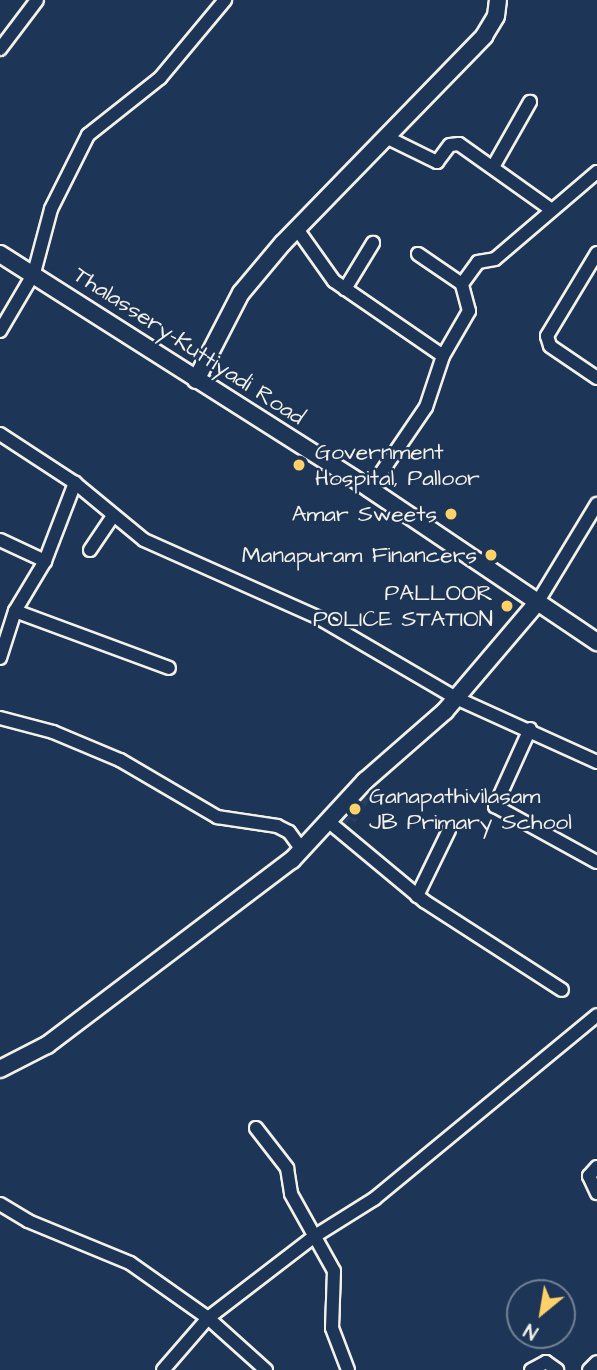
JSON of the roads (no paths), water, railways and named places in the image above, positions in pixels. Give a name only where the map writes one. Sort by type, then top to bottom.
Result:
[{"type":"main road","points":[[196,380],[242,293],[297,229],[484,36],[496,16],[498,0]]},
{"type":"main road","name":"Thalassery-Kuttiyadi Road","points":[[0,254],[34,273],[196,380],[370,489],[597,642]]},
{"type":"main road","points":[[0,1069],[47,1045],[302,850],[365,781],[456,698],[537,603]]},
{"type":"street","points":[[0,49],[37,0]]},
{"type":"street","points":[[0,331],[34,273],[51,209],[88,135],[160,78],[219,3]]},
{"type":"street","points":[[493,167],[530,102]]},
{"type":"street","points":[[387,137],[437,162],[450,145],[459,144],[552,210]]},
{"type":"street","points":[[462,284],[478,262],[495,259],[597,173]]},
{"type":"street","points":[[297,229],[313,255],[345,289],[443,356]]},
{"type":"street","points":[[345,289],[373,243]]},
{"type":"street","points":[[597,253],[547,336],[550,346],[597,378]]},
{"type":"street","points":[[370,489],[426,408],[443,356],[469,311],[462,284],[418,254]]},
{"type":"street","points":[[0,433],[75,483],[112,517],[165,551],[319,618],[456,698],[530,729],[597,762]]},
{"type":"street","points":[[0,658],[15,611],[45,561],[75,483]]},
{"type":"street","points":[[537,603],[580,539],[597,504]]},
{"type":"street","points":[[90,550],[112,517]]},
{"type":"street","points":[[0,540],[45,561]]},
{"type":"street","points":[[15,611],[169,668]]},
{"type":"street","points":[[0,718],[53,733],[120,760],[217,817],[277,826],[289,832],[302,850]]},
{"type":"street","points":[[530,729],[495,806],[597,862]]},
{"type":"street","points":[[329,822],[417,895],[562,990]]},
{"type":"street","points":[[417,895],[449,830]]},
{"type":"street","points":[[163,1370],[208,1318],[315,1237],[374,1199],[597,1015]]},
{"type":"street","points":[[256,1128],[286,1168],[291,1194],[334,1271],[332,1328],[348,1370]]},
{"type":"street","points":[[597,1167],[589,1176],[597,1193]]},
{"type":"street","points":[[0,1204],[28,1221],[130,1263],[208,1318],[266,1370]]},
{"type":"street","points":[[531,1370],[546,1362],[557,1370]]},
{"type":"street","points":[[589,1370],[597,1362]]},
{"type":"place","name":"Government Hospital, Palloor","points":[[299,465]]},
{"type":"place","name":"Amar Sweets","points":[[451,514]]},
{"type":"place","name":"Manapuram Financers","points":[[491,555]]},
{"type":"place","name":"PALLOOR POLICE STATION","points":[[507,606]]},
{"type":"place","name":"Ganapathivilasam JB Primary School","points":[[355,809]]}]
